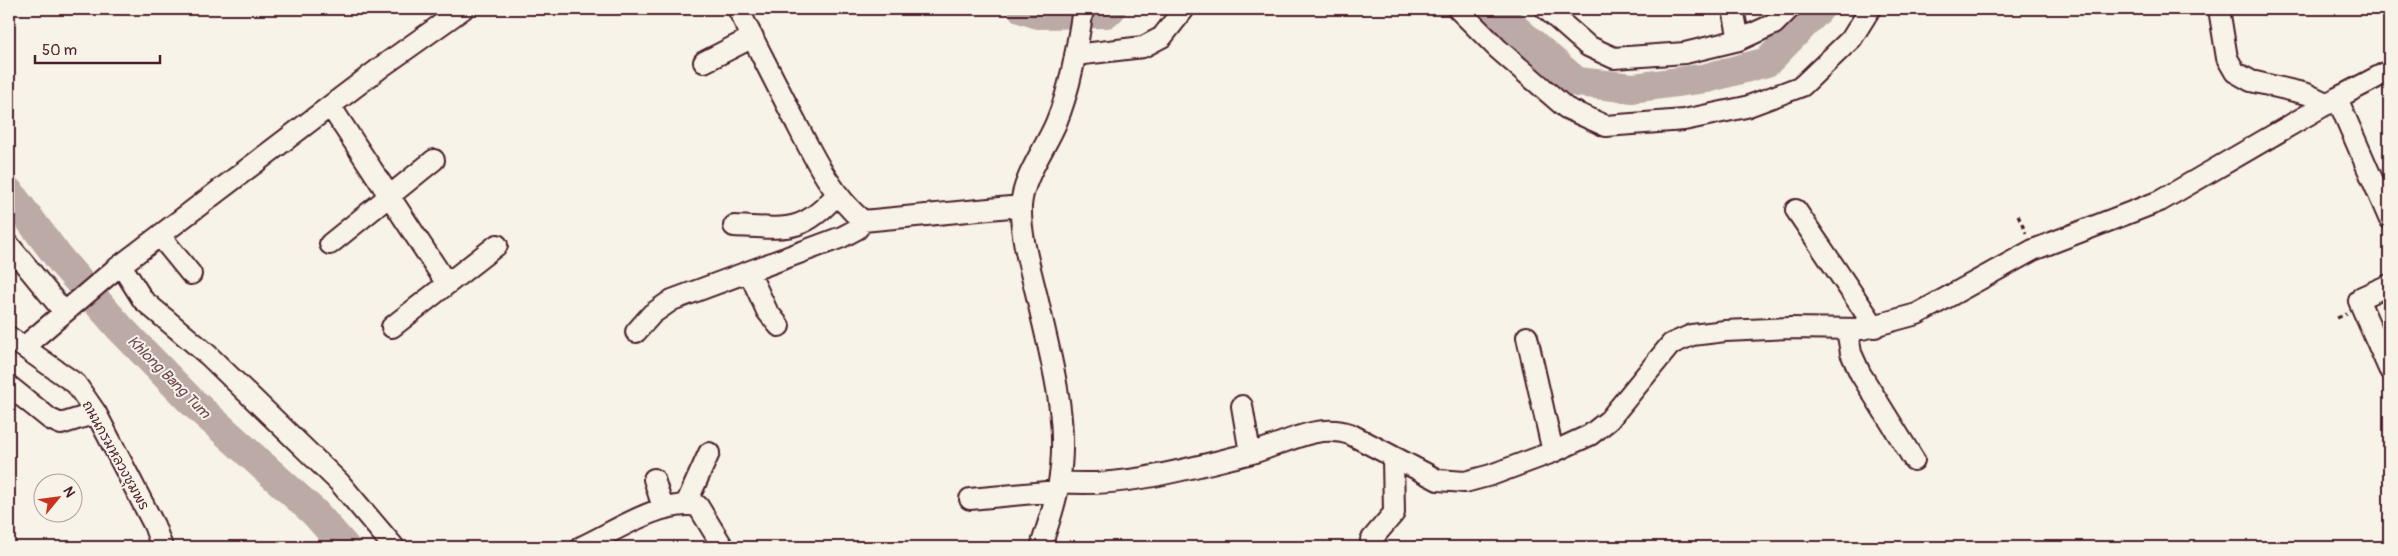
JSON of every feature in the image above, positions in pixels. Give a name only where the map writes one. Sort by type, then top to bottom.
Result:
[{"type":"street","points":[[17,342],[66,310],[117,268],[384,65],[463,9]]},
{"type":"street","points":[[738,9],[805,139],[837,194],[850,210],[863,221],[1021,206]]},
{"type":"street","points":[[1041,547],[1058,487],[1062,439],[1060,405],[1024,234],[1021,206],[1026,187],[1066,96],[1083,9]]},
{"type":"street","points":[[1076,49],[1144,47],[1162,37],[1184,9]]},
{"type":"street","points":[[1458,9],[1498,49],[1566,108],[1606,126],[1684,120],[1746,107],[1802,86],[1852,38],[1870,9]]},
{"type":"street","points":[[1546,9],[1588,46],[1614,58],[1685,53],[1738,40],[1774,24],[1789,9]]},
{"type":"street","points":[[1733,9],[1738,40]]},
{"type":"street","points":[[2219,9],[2227,58],[2235,72],[2252,81],[2332,101],[2389,218]]},
{"type":"street","points":[[704,62],[753,37]]},
{"type":"street","points":[[970,499],[1058,487],[1131,480],[1250,453],[1321,430],[1338,429],[1438,480],[1465,482],[1491,476],[1553,452],[1590,435],[1609,420],[1671,344],[1680,339],[1692,335],[1725,331],[1875,327],[1917,314],[2033,250],[2160,201],[2332,101],[2389,71]]},
{"type":"street","points":[[331,107],[447,284]]},
{"type":"street","points":[[330,244],[434,160]]},
{"type":"street","points":[[734,226],[778,228],[803,224],[821,213],[837,194]]},
{"type":"street","points":[[1796,210],[1875,327]]},
{"type":"street","points":[[636,332],[652,314],[672,300],[842,237],[857,229],[863,221]]},
{"type":"street","points":[[160,236],[191,274]]},
{"type":"street","points":[[9,245],[66,310]]},
{"type":"street","points":[[392,327],[498,245]]},
{"type":"street","points":[[117,268],[143,300],[208,355],[339,482],[394,547]]},
{"type":"street","points":[[749,272],[766,311],[779,326]]},
{"type":"street","points":[[2389,285],[2362,297],[2359,301],[2389,368]]},
{"type":"street","points":[[1847,329],[1851,353],[1860,373],[1914,460]]},
{"type":"street","points":[[1527,337],[1553,452]]},
{"type":"street","name":"ถนนกรมหลวงชุมพร","points":[[17,342],[76,384],[96,413],[154,525],[162,547]]},
{"type":"street","points":[[9,386],[50,419],[62,424],[96,413]]},
{"type":"street","points":[[1242,406],[1250,453]]},
{"type":"street","points":[[686,504],[709,453]]},
{"type":"street","points":[[1371,540],[1394,514],[1394,458]]},
{"type":"street","points":[[654,479],[663,508]]},
{"type":"street","points":[[581,547],[663,508],[686,504],[698,506],[723,547]]},
{"type":"waterway","name":"Khlong Bang Tum","points":[[1023,9],[1038,14],[1107,13],[1111,9]]},
{"type":"waterway","name":"Khlong Bang Tum","points":[[1496,9],[1510,24],[1577,82],[1633,88],[1707,78],[1767,62],[1819,9]]},
{"type":"waterway","name":"Khlong Bang Tum","points":[[9,192],[62,262],[120,328],[190,400],[315,513],[345,547]]}]
